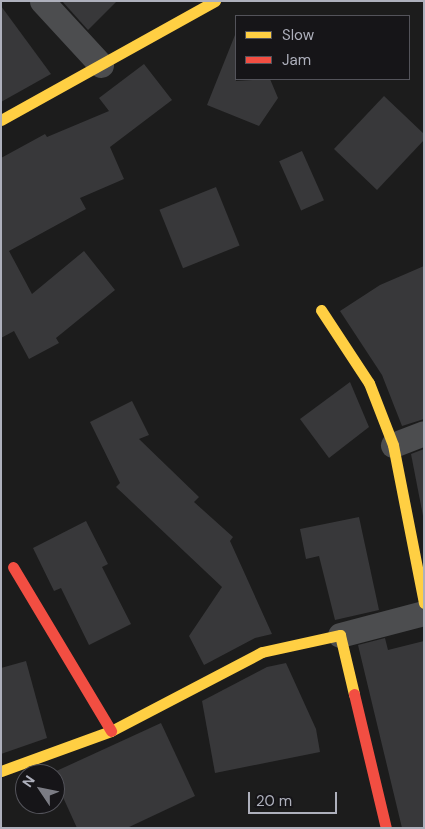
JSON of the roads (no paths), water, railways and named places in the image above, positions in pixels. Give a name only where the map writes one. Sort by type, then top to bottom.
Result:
[{"type":"street","points":[[42,1],[102,65]]},
{"type":"street","points":[[1,120],[215,1]]},
{"type":"street","points":[[321,310],[368,383],[393,444],[424,603]]},
{"type":"street","points":[[393,444],[424,433]]},
{"type":"street","points":[[13,567],[111,731]]},
{"type":"street","points":[[1,770],[111,731],[262,652],[424,614]]},
{"type":"street","points":[[340,635],[386,828]]}]
